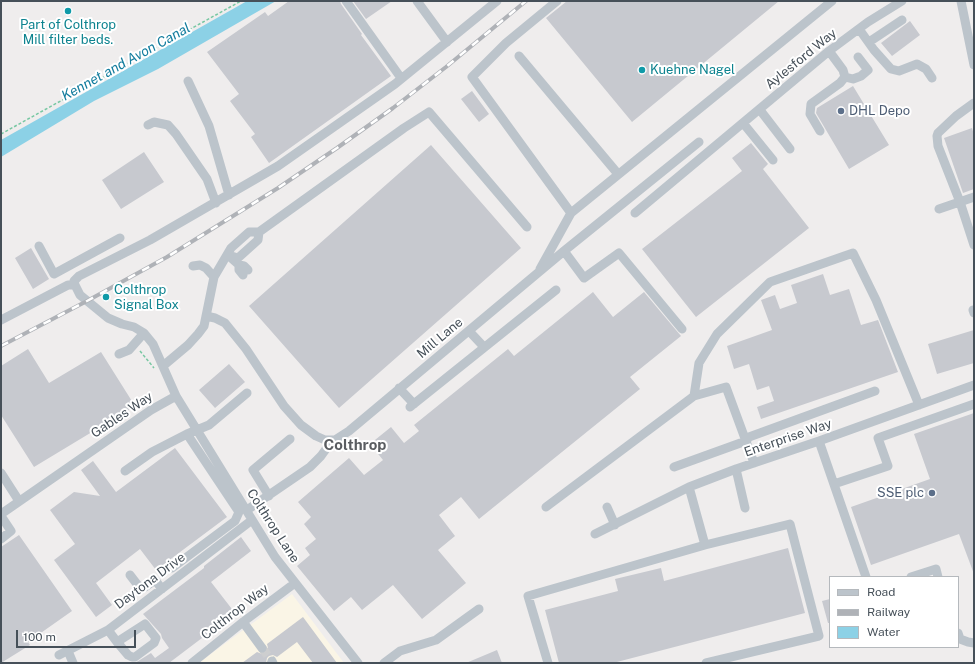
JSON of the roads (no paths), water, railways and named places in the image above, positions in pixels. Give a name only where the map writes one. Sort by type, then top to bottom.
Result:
[{"type":"street","points":[[346,1],[401,78]]},
{"type":"street","points":[[417,1],[447,42]]},
{"type":"street","points":[[176,396],[159,367],[153,344],[144,333],[134,327],[108,318],[80,295],[74,281],[79,276],[132,250],[278,166],[401,78],[478,17],[488,4],[497,1]]},
{"type":"street","points":[[557,1],[506,43],[472,76],[571,213]]},
{"type":"street","points":[[537,275],[571,213],[832,1]]},
{"type":"street","name":"Aylesford Way","points":[[635,213],[829,51],[902,1]]},
{"type":"street","points":[[961,1],[974,65]]},
{"type":"street","points":[[869,42],[902,20]]},
{"type":"street","points":[[859,29],[892,69],[899,70],[917,64],[926,68],[932,78]]},
{"type":"street","points":[[829,51],[843,70],[845,77]]},
{"type":"street","points":[[519,56],[618,174]]},
{"type":"street","points":[[845,77],[853,79],[861,76],[868,70],[858,57]]},
{"type":"street","points":[[820,131],[810,114],[811,104],[840,83],[845,77]]},
{"type":"street","points":[[188,81],[209,126],[228,195]]},
{"type":"street","points":[[974,103],[956,116],[938,133],[937,136],[938,146],[960,202],[974,245]]},
{"type":"street","points":[[760,110],[790,149]]},
{"type":"street","points":[[228,255],[238,258],[258,240],[259,232],[404,128],[429,112],[527,227]]},
{"type":"street","points":[[148,125],[154,122],[168,125],[176,134],[207,179],[216,203]]},
{"type":"street","points":[[743,123],[773,160]]},
{"type":"street","name":"Mill Lane","points":[[329,441],[335,440],[349,431],[564,251],[699,142]]},
{"type":"street","points":[[939,209],[974,197]]},
{"type":"street","points":[[39,246],[54,274],[119,236],[132,250]]},
{"type":"street","points":[[564,251],[584,278],[619,253],[682,330]]},
{"type":"street","points":[[694,396],[699,363],[717,334],[770,282],[853,253],[876,300],[919,405]]},
{"type":"street","points":[[228,255],[239,265],[244,266],[246,272]]},
{"type":"street","points":[[159,367],[188,344],[204,326],[214,277],[223,260],[228,255]]},
{"type":"street","points":[[193,266],[200,265],[206,268],[214,277]]},
{"type":"street","points":[[1,320],[68,285],[75,285]]},
{"type":"street","points":[[400,388],[412,406],[556,290]]},
{"type":"street","points":[[206,316],[215,318],[225,324],[250,354],[284,406],[301,425],[316,436],[329,441],[321,456],[310,467],[247,510]]},
{"type":"street","points":[[469,331],[484,347]]},
{"type":"street","points":[[119,354],[129,350],[135,345],[144,333]]},
{"type":"street","name":"Enterprise Way","points":[[595,534],[689,487],[974,385]]},
{"type":"street","points":[[546,507],[694,396],[726,387],[754,463]]},
{"type":"street","points":[[674,467],[746,441],[749,437],[875,390]]},
{"type":"street","points":[[125,471],[152,452],[187,434],[210,425],[247,393]]},
{"type":"street","name":"Colthrop Lane","points":[[176,396],[275,557],[358,663]]},
{"type":"street","name":"Gables Way","points":[[1,515],[151,410],[176,396]]},
{"type":"street","points":[[834,484],[888,466],[878,438],[974,404]]},
{"type":"street","points":[[172,568],[235,521],[239,512],[187,434]]},
{"type":"street","points":[[269,496],[253,470],[290,439]]},
{"type":"street","points":[[818,441],[866,576]]},
{"type":"street","points":[[736,469],[745,508]]},
{"type":"street","points":[[1,474],[19,501]]},
{"type":"street","points":[[689,487],[705,544]]},
{"type":"street","points":[[606,508],[615,525]]},
{"type":"street","points":[[1,515],[11,531],[1,539]]},
{"type":"street","name":"Daytona Drive","points":[[73,663],[63,653],[108,630],[252,520]]},
{"type":"street","points":[[548,663],[528,596],[705,544],[790,524],[819,636],[706,663]]},
{"type":"street","points":[[914,576],[936,569],[938,576]]},
{"type":"street","points":[[130,575],[140,588],[145,587],[155,580],[162,589]]},
{"type":"street","name":"Colthrop Way","points":[[192,663],[295,583]]},
{"type":"street","points":[[384,663],[400,651],[436,640],[479,609]]},
{"type":"street","points":[[243,622],[262,648]]},
{"type":"street","points":[[108,630],[117,642]]},
{"type":"street","points":[[959,636],[960,639],[974,643]]},
{"type":"water","points":[[247,1],[276,1],[158,69],[94,101],[1,157],[1,140]]},
{"type":"tunnel","points":[[262,648],[272,661]]},
{"type":"railway","points":[[1,346],[167,257],[278,188],[393,108],[446,67],[526,1]]},
{"type":"place","name":"Part of Colthrop Mill filter beds.","points":[[68,11]]},
{"type":"place","name":"Kuehne Nagel","points":[[642,70]]},
{"type":"place","name":"DHL Depo","points":[[841,111]]},
{"type":"place","name":"Colthrop Signal Box","points":[[106,297]]},
{"type":"place","name":"SSE plc","points":[[932,493]]},
{"type":"district","name":"Colthrop","points":[[355,445]]},
{"type":"water label","name":"Kennet and Avon Canal","points":[[126,62]]}]
